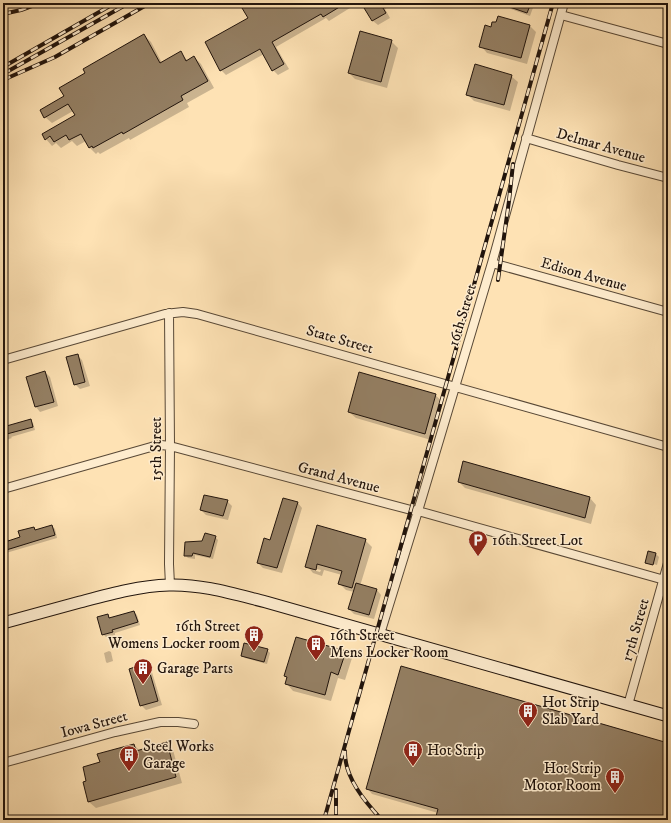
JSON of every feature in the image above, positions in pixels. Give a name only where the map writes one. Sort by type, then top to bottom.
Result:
[{"type":"main road","points":[[3,623],[121,590],[144,586],[170,585],[208,588],[266,602],[668,716]]},
{"type":"street","name":"16th Street","points":[[380,634],[492,263],[564,3]]},
{"type":"street","points":[[561,15],[668,44]]},
{"type":"street","name":"Delmar Avenue","points":[[526,138],[668,178]]},
{"type":"street","name":"Edison Avenue","points":[[492,263],[668,312]]},
{"type":"street","name":"State Street","points":[[3,360],[169,313],[183,312],[210,317],[668,447]]},
{"type":"street","name":"15th Street","points":[[169,313],[170,585]]},
{"type":"street","name":"Grand Avenue","points":[[3,488],[151,447],[161,445],[170,446],[418,511],[666,581]]},
{"type":"street","name":"17th Street","points":[[628,705],[666,581],[668,563]]},
{"type":"street","name":"Iowa Street","points":[[3,763],[115,732],[160,722],[194,724]]},
{"type":"building","points":[[239,3],[346,3],[323,17],[321,14],[272,42],[284,64],[272,71],[260,49],[220,71],[205,42],[248,18]]},
{"type":"building","points":[[361,3],[380,3],[386,13],[372,21]]},
{"type":"building","points":[[501,3],[531,3],[527,13]]},
{"type":"building","points":[[498,16],[530,25],[521,58],[479,47],[485,25],[491,27],[492,22],[496,22]]},
{"type":"building","points":[[360,31],[392,40],[381,82],[348,73]]},
{"type":"building","points":[[144,34],[160,63],[181,51],[186,61],[194,56],[208,81],[181,96],[183,100],[123,134],[122,132],[93,148],[92,146],[89,148],[81,134],[69,140],[66,135],[54,142],[50,136],[45,140],[42,134],[75,115],[68,104],[44,118],[40,110],[64,96],[59,88],[85,73],[83,69]]},
{"type":"building","points":[[475,64],[512,75],[504,105],[466,95]]},
{"type":"building","points":[[78,354],[85,382],[74,385],[66,357]]},
{"type":"building","points":[[45,371],[54,402],[35,407],[26,377]]},
{"type":"building","points":[[359,372],[436,394],[425,434],[348,412]]},
{"type":"building","points":[[31,419],[33,427],[3,435],[3,427]]},
{"type":"building","points":[[463,461],[590,497],[585,518],[458,482]]},
{"type":"building","points":[[204,495],[228,500],[223,516],[200,510]]},
{"type":"building","points":[[283,498],[298,502],[277,568],[257,563],[264,538],[270,540]]},
{"type":"building","points":[[52,525],[55,535],[3,551],[3,530],[5,530],[8,541],[20,537],[18,531],[34,527],[35,530]]},
{"type":"building","points":[[317,525],[366,539],[352,588],[338,584],[342,571],[317,564],[316,570],[305,567]]},
{"type":"building","points":[[205,533],[216,536],[210,557],[193,553],[192,556],[184,556],[185,542],[202,541]]},
{"type":"building","points":[[648,551],[656,553],[653,565],[645,563]]},
{"type":"building","points":[[356,583],[377,589],[369,615],[348,609]]},
{"type":"building","points":[[134,611],[138,622],[112,630],[113,632],[102,635],[97,617],[108,614],[109,618]]},
{"type":"building","name":"16th Street Mens Locker Room","points":[[296,637],[346,651],[338,675],[331,672],[325,695],[285,684],[287,677],[284,676]]},
{"type":"building","name":"16th Street Womens Locker room","points":[[244,643],[268,649],[264,662],[241,656]]},
{"type":"building","name":"Garage Parts","points":[[147,663],[158,701],[140,706],[129,669]]},
{"type":"building","points":[[401,666],[668,743],[668,820],[435,820],[438,809],[366,789]]},
{"type":"building","name":"Steel Works Garage","points":[[167,742],[176,777],[88,802],[83,782],[86,781],[83,767],[100,762],[97,754],[134,744],[136,751]]},
{"type":"railway","points":[[3,14],[21,10],[40,3]]},
{"type":"railway","points":[[3,67],[115,3]]},
{"type":"railway","points":[[3,74],[129,3]]},
{"type":"railway","points":[[3,80],[55,57],[150,3]]},
{"type":"railway","points":[[324,820],[553,3]]},
{"type":"railway","points":[[498,280],[513,164]]},
{"type":"railway","points":[[345,751],[348,770],[352,780],[363,797],[382,820]]},
{"type":"railway","points":[[336,790],[336,820]]},
{"type":"place","name":"16th Street Lot","points":[[478,557]]},
{"type":"place","name":"16th Street Womens Locker room","points":[[254,652]]},
{"type":"place","name":"16th Street Mens Locker Room","points":[[316,661]]},
{"type":"place","name":"Garage Parts","points":[[143,685]]},
{"type":"place","name":"Hot Strip Slab Yard","points":[[528,728]]},
{"type":"place","name":"Hot Strip","points":[[413,767]]},
{"type":"place","name":"Steel Works Garage","points":[[129,772]]},
{"type":"place","name":"Hot Strip Motor Room","points":[[615,794]]}]
